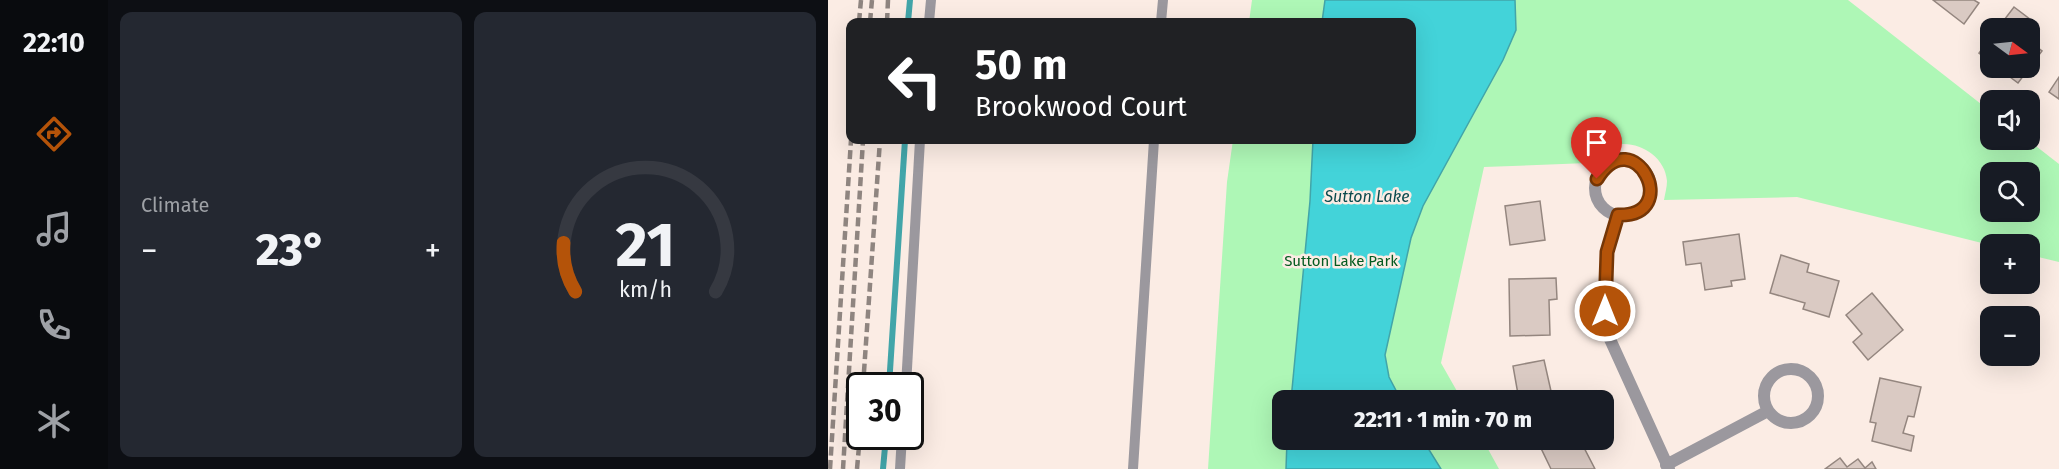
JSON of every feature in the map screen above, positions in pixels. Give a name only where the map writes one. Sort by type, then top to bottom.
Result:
[{"type":"street","points":[[1622,160],[1634,162],[1649,177],[1651,193],[1643,208],[1628,216],[1618,215],[1606,210],[1599,201],[1595,189],[1597,179],[1603,169],[1612,163],[1622,160]]},
{"type":"street","points":[[1618,215],[1607,252],[1605,311],[1609,337],[1668,467],[1768,411]]},
{"type":"street","points":[[1787,369],[1799,370],[1810,376],[1817,386],[1819,397],[1815,410],[1810,417],[1799,423],[1788,424],[1777,420],[1768,411],[1764,392],[1768,382],[1776,374],[1787,369]]},
{"type":"lane","points":[[929,18],[931,0]]},
{"type":"lane","points":[[1161,18],[1162,0]]},
{"type":"lane","points":[[907,372],[920,144]]},
{"type":"lane","points":[[1133,469],[1154,144]]},
{"type":"lane","points":[[900,469],[901,450]]},
{"type":"green space","name":"Sutton Lake Park","points":[[1252,0],[1848,0],[1980,103],[1980,150],[2040,149],[2059,164],[2059,262],[2040,257],[2040,234],[1980,234],[1980,243],[1797,197],[1664,200],[1667,181],[1661,164],[1649,152],[1633,145],[1611,146],[1588,163],[1484,167],[1441,363],[1456,390],[1272,390],[1272,450],[1489,450],[1499,469],[1208,469],[1227,182],[1232,144],[1416,144],[1416,18],[1250,18]]},
{"type":"water","name":"Sutton Lake","points":[[1325,0],[1515,0],[1516,30],[1503,60],[1423,206],[1411,238],[1385,355],[1389,377],[1396,390],[1292,390],[1310,201],[1313,144],[1416,144],[1416,18],[1323,18]]},
{"type":"water","points":[[1287,450],[1429,450],[1441,469],[1286,469]]},
{"type":"building","points":[[1933,0],[1974,0],[1979,3],[1964,24]]},
{"type":"building","points":[[2014,7],[2028,18],[2006,18]]},
{"type":"building","points":[[2059,77],[2059,99],[2049,92]]},
{"type":"building","points":[[2011,78],[2022,78],[2018,83]]},
{"type":"building","points":[[1540,201],[1545,240],[1510,245],[1505,206]]},
{"type":"building","points":[[1739,234],[1745,279],[1731,281],[1732,286],[1705,290],[1701,263],[1686,265],[1683,242]]},
{"type":"building","points":[[1781,255],[1809,264],[1807,272],[1839,281],[1829,317],[1803,309],[1805,303],[1770,293]]},
{"type":"building","points":[[1556,278],[1557,299],[1549,300],[1550,335],[1510,336],[1509,279]]},
{"type":"building","points":[[1872,293],[1903,330],[1868,360],[1853,342],[1862,334],[1846,315]]},
{"type":"building","points":[[1544,360],[1551,390],[1517,390],[1513,366]]},
{"type":"building","points":[[1880,378],[1921,387],[1914,417],[1908,416],[1903,433],[1914,436],[1911,451],[1872,441],[1876,423],[1870,422]]},
{"type":"building","points":[[1542,450],[1585,450],[1595,469],[1551,469]]},
{"type":"building","points":[[1840,458],[1847,467],[1858,459],[1865,468],[1872,462],[1876,469],[1825,469]]},
{"type":"waterway","points":[[908,18],[910,0]]},
{"type":"waterway","points":[[890,372],[905,144]]},
{"type":"waterway","points":[[883,469],[885,450]]},
{"type":"railway","points":[[859,18],[861,0]]},
{"type":"railway","points":[[870,18],[872,0]]},
{"type":"railway","points":[[887,18],[888,0]]},
{"type":"railway","points":[[830,469],[851,144]]},
{"type":"railway","points":[[843,469],[863,144]]},
{"type":"railway","points":[[864,372],[880,144]]},
{"type":"railway","points":[[857,469],[859,450]]},
{"type":"route","points":[[1597,179],[1603,169],[1622,160],[1634,162],[1642,168],[1651,184],[1651,193],[1643,208],[1628,216],[1618,215],[1607,252],[1605,311]]}]
